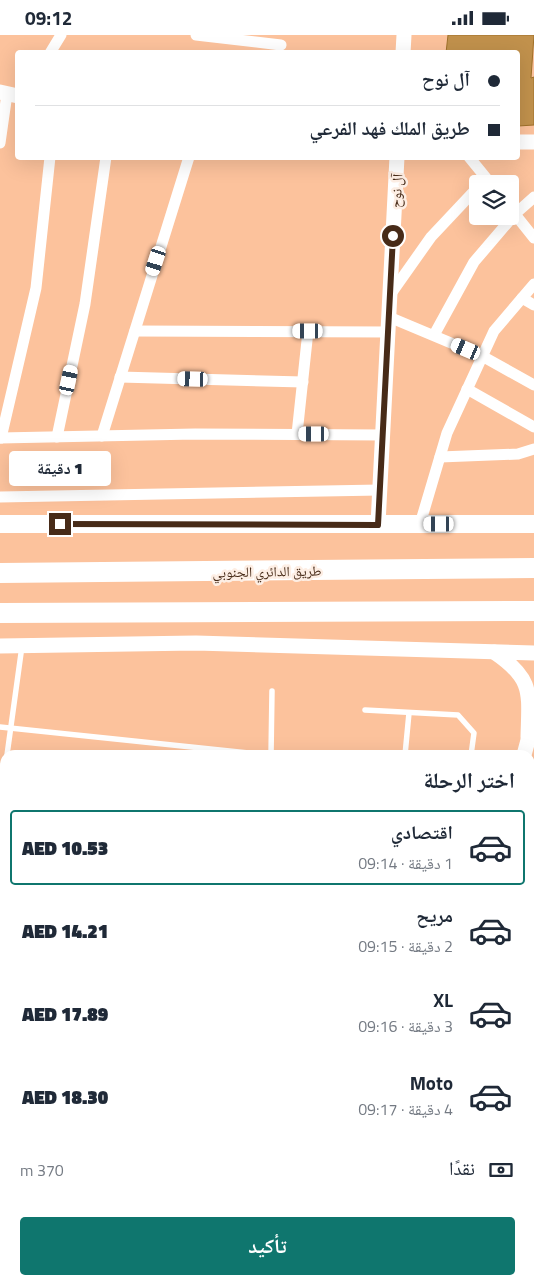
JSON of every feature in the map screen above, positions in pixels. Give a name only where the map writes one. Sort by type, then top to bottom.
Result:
[{"type":"highway","points":[[440,569],[534,559]]},
{"type":"highway","points":[[0,568],[65,573]]},
{"type":"highway","name":"طريق الدائري الجنوبي","points":[[0,573],[534,568]]},
{"type":"highway","points":[[406,611],[534,620]]},
{"type":"highway","points":[[0,613],[534,611]]},
{"type":"main road","points":[[403,50],[404,35]]},
{"type":"main road","points":[[520,142],[534,142]]},
{"type":"main road","name":"آل نوح","points":[[378,525],[397,160]]},
{"type":"main road","points":[[0,524],[534,525]]},
{"type":"main road","points":[[0,646],[196,643],[534,653]]},
{"type":"main road","points":[[494,652],[509,662],[521,674],[529,690],[528,737]]},
{"type":"main road","points":[[525,750],[534,720]]},
{"type":"street","points":[[52,50],[61,35]]},
{"type":"street","points":[[196,35],[281,44]]},
{"type":"street","points":[[0,143],[8,94]]},
{"type":"street","points":[[50,160],[36,288],[1,438],[298,434],[383,435]]},
{"type":"street","points":[[57,437],[84,304],[106,160]]},
{"type":"street","points":[[102,436],[188,160]]},
{"type":"street","points":[[471,160],[481,175]]},
{"type":"street","points":[[390,295],[431,237],[469,197]]},
{"type":"street","points":[[519,207],[534,197]]},
{"type":"street","points":[[519,218],[534,237]]},
{"type":"street","points":[[434,335],[474,262],[502,225]]},
{"type":"street","points":[[420,524],[447,433],[482,356],[494,331],[534,284]]},
{"type":"street","points":[[522,298],[534,305]]},
{"type":"street","points":[[135,331],[308,331],[388,324],[434,335],[482,356],[534,385]]},
{"type":"street","points":[[298,434],[308,331]]},
{"type":"street","points":[[120,377],[303,382]]},
{"type":"street","points":[[467,389],[534,427]]},
{"type":"street","points":[[440,457],[518,455],[534,449]]},
{"type":"street","points":[[0,497],[380,490]]},
{"type":"lane","points":[[9,750],[22,646]]},
{"type":"lane","points":[[270,750],[272,691]]},
{"type":"lane","points":[[364,710],[458,715],[474,733],[472,750]]},
{"type":"lane","points":[[406,750],[410,713]]},
{"type":"lane","points":[[0,727],[222,750]]},
{"type":"building","points":[[448,35],[534,35],[531,78],[534,77],[534,125],[520,126],[520,50],[446,50]]},
{"type":"route","points":[[60,524],[378,525],[393,236]]}]
